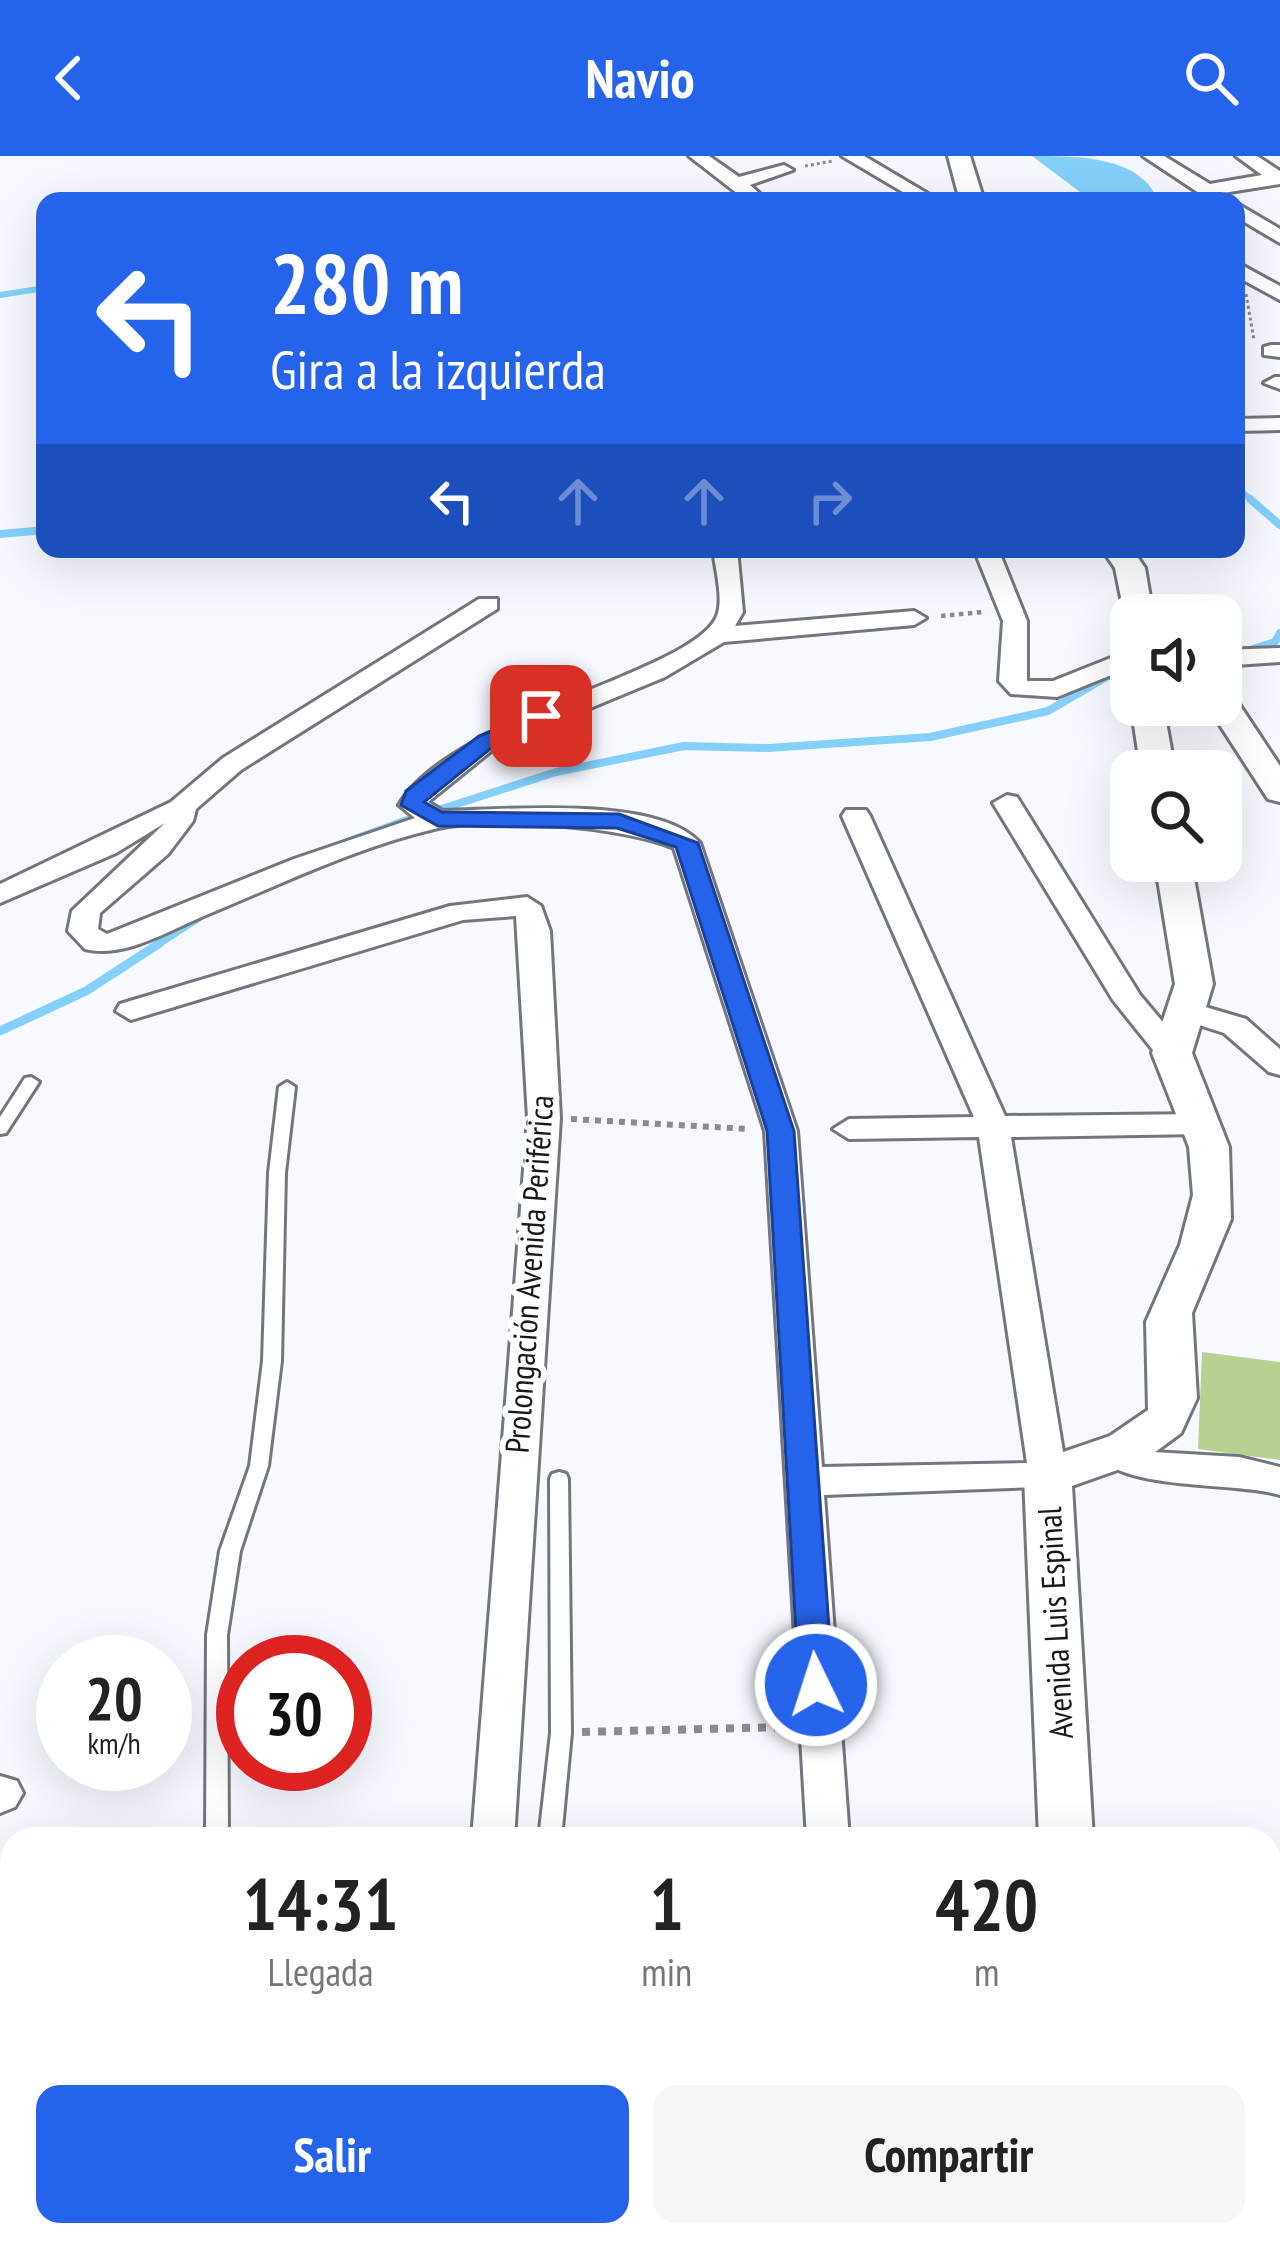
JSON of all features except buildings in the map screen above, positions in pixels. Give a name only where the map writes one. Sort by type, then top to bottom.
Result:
[{"type":"street","points":[[698,156],[746,192]]},
{"type":"street","points":[[959,156],[970,192]]},
{"type":"street","points":[[1152,156],[1210,192]]},
{"type":"street","points":[[1245,156],[1280,179]]},
{"type":"street","points":[[853,157],[915,192]]},
{"type":"street","points":[[735,184],[784,170]]},
{"type":"street","points":[[1207,190],[1280,179]]},
{"type":"street","points":[[1245,214],[1280,237]]},
{"type":"street","points":[[1245,273],[1279,293]]},
{"type":"street","points":[[1245,290],[1279,293]]},
{"type":"street","points":[[1245,425],[1280,424]]},
{"type":"street","points":[[718,635],[731,612],[726,558]]},
{"type":"street","points":[[990,558],[1015,621],[1012,681],[1020,689],[1057,689],[1110,667]]},
{"type":"street","points":[[1123,558],[1132,594]]},
{"type":"street","points":[[1123,558],[1148,594]]},
{"type":"street","points":[[0,894],[178,809],[232,764],[488,604]]},
{"type":"street","points":[[827,1827],[781,1131],[686,843],[650,829],[588,818],[438,819],[417,812],[414,796],[487,740],[656,672],[718,635],[914,618]]},
{"type":"street","points":[[1242,657],[1280,655]]},
{"type":"street","points":[[1237,726],[1280,792]]},
{"type":"street","points":[[1007,802],[1128,1000],[1172,1053]]},
{"type":"street","points":[[178,809],[184,812],[183,819],[162,844],[86,911],[82,926],[95,943],[118,942],[200,905],[438,819]]},
{"type":"street","points":[[803,1481],[1048,1476],[994,1125],[856,817]]},
{"type":"street","points":[[1172,1053],[1194,984],[1177,882]]},
{"type":"street","name":"Prolongación Avenida Periférica","points":[[130,1011],[460,912],[527,906],[535,931],[544,1118],[494,1827]]},
{"type":"street","points":[[1185,1010],[1234,1026],[1280,1064]]},
{"type":"street","name":"Avenida Luis Espinal","points":[[1065,1827],[1048,1476],[1159,1428],[1174,1404],[1168,1320],[1210,1226],[1218,1181],[1203,1124],[1172,1053]]},
{"type":"street","points":[[849,1129],[1203,1124]]},
{"type":"street","points":[[1113,1451],[1140,1466],[1260,1474],[1280,1480]]},
{"type":"lane","points":[[0,1129],[31,1082]]},
{"type":"lane","points":[[217,1827],[218,1635],[230,1551],[262,1445],[287,1087]]},
{"type":"lane","points":[[551,1827],[561,1733],[559,1478]]},
{"type":"path","points":[[784,170],[853,157]]},
{"type":"path","points":[[1245,305],[1255,341],[1275,351]]},
{"type":"path","points":[[914,618],[942,618],[939,613],[950,612],[953,617],[972,616],[968,609],[981,608],[989,614],[994,590],[1004,586]]},
{"type":"path","points":[[544,1118],[781,1131]]},
{"type":"path","points":[[561,1733],[819,1726]]},
{"type":"green space","points":[[1202,1352],[1280,1362],[1280,1460],[1198,1449]]},
{"type":"water","points":[[1032,156],[1088,158],[1123,167],[1153,192],[1080,192]]},
{"type":"waterway","points":[[0,295],[36,289]]},
{"type":"waterway","points":[[1245,494],[1254,502]]},
{"type":"waterway","points":[[1250,499],[1280,525]]},
{"type":"waterway","points":[[0,534],[36,531]]},
{"type":"waterway","points":[[1244,652],[1275,642],[1280,633]]},
{"type":"waterway","points":[[432,812],[556,772],[684,746],[768,748],[930,737],[1048,711],[1108,676]]},
{"type":"waterway","points":[[301,859],[418,816]]},
{"type":"waterway","points":[[155,946],[203,915]]},
{"type":"waterway","points":[[0,1031],[86,991],[160,943]]},
{"type":"route","points":[[541,716],[487,740],[414,796],[412,805],[417,812],[438,819],[619,821],[686,843],[781,1131],[816,1685]]}]
